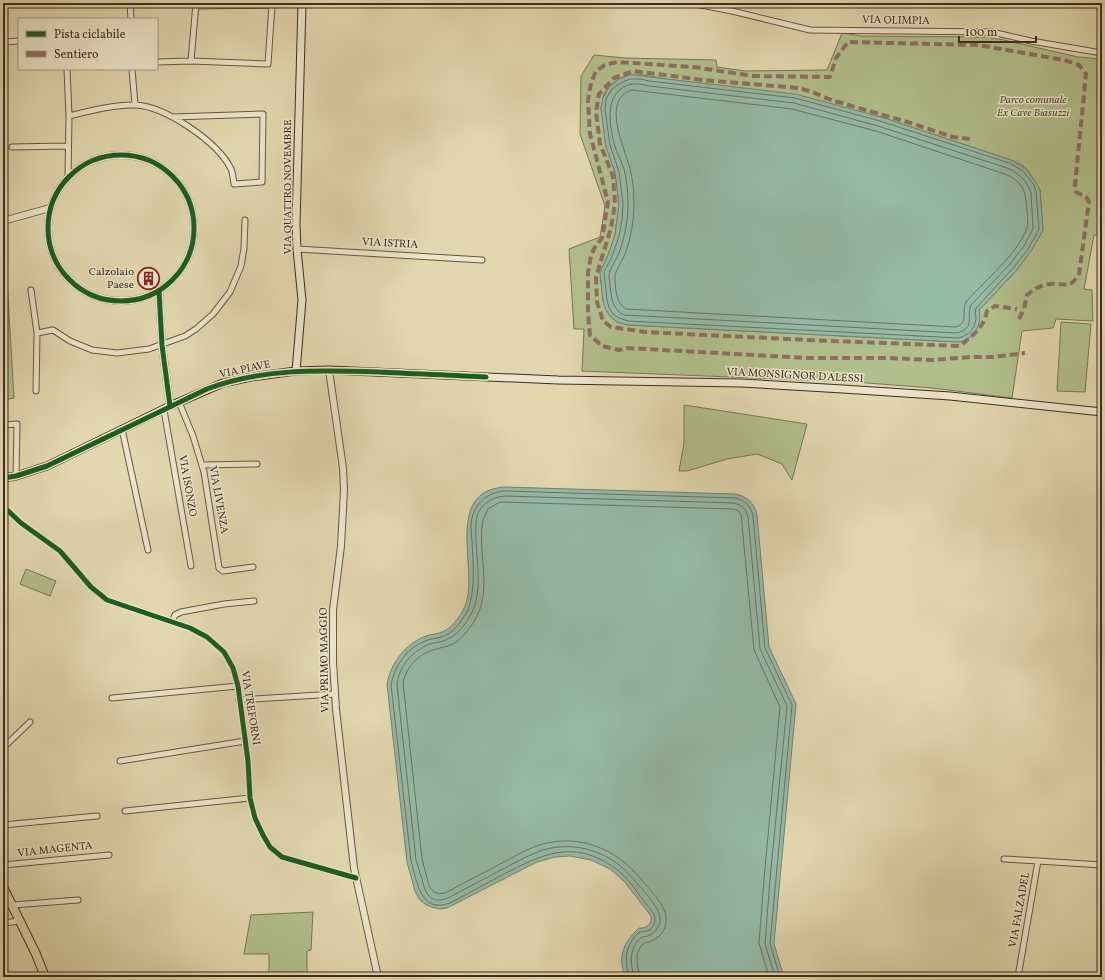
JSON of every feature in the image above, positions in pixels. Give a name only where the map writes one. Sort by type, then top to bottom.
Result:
[{"type":"main road","name":"VIA QUATTRO NOVEMBRE","points":[[296,370],[302,300],[296,224],[302,3]]},
{"type":"main road","name":"VIA PIAVE","points":[[3,478],[16,476],[47,466],[179,402],[223,383],[251,377],[296,370],[329,370],[486,377]]},
{"type":"main road","name":"VIA MONSIGNOR D'ALESSI","points":[[486,377],[741,384],[843,389],[950,396],[1102,412]]},
{"type":"main road","points":[[3,887],[36,954],[45,977]]},
{"type":"street","points":[[130,3],[131,18]]},
{"type":"street","name":"VIA OLIMPIA","points":[[691,3],[732,11],[810,30],[992,32],[1031,41],[1102,53]]},
{"type":"street","points":[[158,62],[191,61],[268,64],[272,5],[196,4],[191,61]]},
{"type":"street","points":[[3,42],[18,41]]},
{"type":"street","points":[[68,70],[68,177]]},
{"type":"street","points":[[132,70],[135,104]]},
{"type":"street","points":[[69,116],[107,107],[135,104],[151,107],[173,117],[199,134],[217,150],[231,169],[234,184],[262,182],[263,114],[173,117]]},
{"type":"street","points":[[12,148],[68,146]]},
{"type":"street","points":[[114,154],[128,154],[140,157],[164,168],[178,182],[188,199],[194,224],[194,237],[191,250],[182,268],[170,283],[159,290],[145,297],[129,301],[113,301],[98,297],[83,290],[71,281],[60,269],[53,255],[49,239],[48,223],[50,208],[58,191],[68,177],[78,168],[101,157],[114,154]]},
{"type":"street","points":[[3,221],[50,208]]},
{"type":"street","points":[[37,333],[53,330],[70,341],[92,350],[117,354],[149,349],[185,336],[196,329],[213,314],[230,292],[242,266],[245,220]]},
{"type":"street","name":"VIA ISTRIA","points":[[297,249],[482,260]]},
{"type":"street","points":[[31,290],[37,333],[36,391]]},
{"type":"street","points":[[159,290],[167,408]]},
{"type":"street","name":"VIA PRIMO MAGGIO","points":[[329,370],[343,468],[344,490],[333,610],[335,694],[356,878]]},
{"type":"street","name":"VIA LIVENZA","points":[[179,402],[194,436],[202,465],[219,568],[223,571],[253,567]]},
{"type":"street","name":"VIA ISONZO","points":[[167,408],[191,566]]},
{"type":"street","points":[[3,425],[16,424],[16,476]]},
{"type":"street","points":[[122,430],[148,550]]},
{"type":"street","points":[[202,465],[257,464]]},
{"type":"street","name":"VIA TREFORNI","points":[[3,506],[21,523],[57,548],[91,586],[107,600],[198,632],[216,644],[230,661],[238,686],[250,798],[262,835],[270,848],[288,860],[356,878]]},
{"type":"street","points":[[172,622],[175,615],[181,612],[224,604],[254,601]]},
{"type":"street","points":[[112,698],[238,686]]},
{"type":"street","points":[[239,700],[335,694]]},
{"type":"street","points":[[3,748],[30,722]]},
{"type":"street","points":[[120,761],[245,741]]},
{"type":"street","points":[[125,811],[250,798]]},
{"type":"street","points":[[3,825],[97,816]]},
{"type":"street","name":"VIA MAGENTA","points":[[3,865],[109,855]]},
{"type":"street","points":[[1004,859],[1038,862]]},
{"type":"street","name":"VIA FALZADEL","points":[[1018,977],[1038,862],[1102,865]]},
{"type":"street","points":[[356,878],[378,977]]},
{"type":"street","points":[[13,905],[78,900]]},
{"type":"street","points":[[3,923],[20,921]]},
{"type":"green space","name":"Parco comunale Ex Cave Biasuzzi","points":[[842,33],[862,36],[986,37],[1078,57],[1102,59],[1102,235],[1094,235],[1084,289],[1092,290],[1093,321],[1056,319],[1053,328],[1022,331],[1012,398],[932,388],[854,382],[582,371],[584,329],[574,329],[569,249],[600,237],[605,206],[580,134],[581,76],[594,55],[625,58],[716,60],[717,67],[745,71],[827,70]],"holes":[[[629,75],[644,75],[881,117],[1011,160],[1022,165],[1029,172],[1040,190],[1043,230],[1031,251],[1017,270],[979,310],[978,326],[972,335],[969,338],[959,342],[628,325],[617,322],[606,310],[603,301],[600,272],[607,258],[615,235],[619,204],[615,172],[606,146],[601,108],[604,94],[610,85]]]},
{"type":"green space","points":[[3,245],[5,245],[14,398],[3,400]]},
{"type":"green space","points":[[1061,322],[1091,324],[1085,392],[1057,391]]},
{"type":"green space","points":[[684,405],[807,424],[792,480],[782,464],[757,454],[727,459],[687,471],[679,471],[684,443]]},
{"type":"green space","points":[[26,569],[56,581],[50,596],[20,584]]},
{"type":"green space","points":[[313,912],[311,950],[307,951],[307,977],[269,977],[269,954],[244,954],[251,915]]},
{"type":"water","points":[[629,75],[795,94],[881,117],[1011,160],[1025,168],[1040,190],[1043,230],[1031,251],[1017,270],[979,310],[980,316],[978,326],[973,335],[959,342],[628,325],[617,322],[606,310],[603,301],[600,272],[607,258],[615,235],[619,204],[615,172],[606,147],[601,108],[603,98],[609,87],[619,79]]},
{"type":"water","points":[[504,487],[735,494],[750,501],[754,507],[757,515],[769,647],[796,704],[774,944],[784,977],[625,977],[622,962],[623,950],[629,939],[639,928],[644,928],[648,925],[651,921],[651,916],[624,881],[610,869],[591,860],[570,856],[555,857],[537,862],[447,908],[440,909],[431,907],[419,899],[415,891],[407,862],[387,684],[392,669],[405,649],[418,639],[446,630],[461,614],[466,603],[469,588],[467,533],[469,516],[474,502],[486,492]]},
{"type":"marked path","points":[[1019,319],[1024,309],[1027,295],[1047,284],[1069,284],[1079,274],[1089,202],[1086,197],[1076,192],[1075,185],[1086,74],[1079,65],[1064,60],[978,45],[848,42],[836,58],[830,77],[754,76],[693,67],[617,62],[605,65],[596,71],[591,83],[588,100],[590,134],[608,202],[602,238],[591,255],[588,273],[588,312],[590,335],[602,346],[619,350],[627,348],[808,358],[889,358],[931,360],[993,357],[1025,353]]},
{"type":"marked path","points":[[970,139],[953,137],[831,100],[799,88],[703,80],[633,71],[614,78],[599,94],[596,112],[600,144],[613,176],[615,203],[611,228],[596,277],[597,302],[603,321],[611,327],[645,332],[960,346],[980,327],[987,311],[995,306],[1017,309]]},
{"type":"cycle path","points":[[114,155],[128,155],[149,160],[162,167],[173,176],[182,187],[189,200],[193,214],[194,228],[193,242],[189,256],[182,269],[173,280],[162,289],[149,296],[128,301],[114,301],[87,293],[75,285],[64,274],[53,256],[48,235],[48,221],[56,194],[64,182],[75,171],[93,160],[114,155]]},
{"type":"cycle path","points":[[159,291],[162,345],[170,406]]},
{"type":"cycle path","points":[[3,478],[16,476],[47,466],[207,389],[249,377],[314,371],[379,372],[486,377]]},
{"type":"cycle path","points":[[3,506],[21,523],[60,551],[91,587],[107,600],[190,628],[207,637],[224,652],[233,668],[238,686],[248,761],[250,798],[255,818],[270,847],[282,857],[356,878]]},
{"type":"place","name":"Calzolaio Paese","points":[[149,278]]}]
